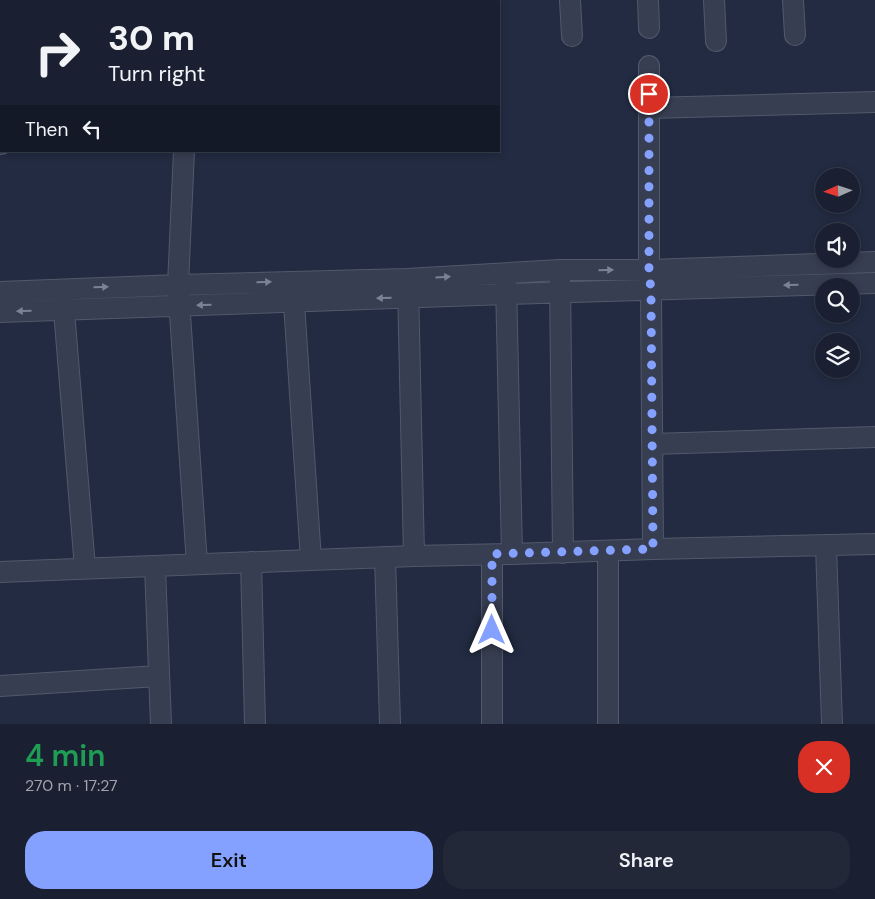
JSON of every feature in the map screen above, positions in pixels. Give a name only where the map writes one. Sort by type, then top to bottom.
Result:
[{"type":"street","points":[[570,0],[572,36]]},
{"type":"street","points":[[648,0],[649,28]]},
{"type":"street","points":[[714,0],[716,41]]},
{"type":"street","points":[[792,0],[795,36]]},
{"type":"street","points":[[649,66],[649,270],[651,291],[653,549]]},
{"type":"street","points":[[649,108],[875,102]]},
{"type":"street","points":[[184,152],[178,285],[197,564]]},
{"type":"street","points":[[0,312],[294,302],[408,288],[506,273],[875,262]]},
{"type":"street","points":[[560,270],[563,553]]},
{"type":"street","points":[[492,724],[502,554],[506,273]]},
{"type":"street","points":[[293,281],[311,560]]},
{"type":"street","points":[[0,292],[62,288],[293,281],[506,294],[875,283]]},
{"type":"street","points":[[62,288],[85,568]]},
{"type":"street","points":[[408,288],[414,556]]},
{"type":"street","points":[[652,444],[875,437]]},
{"type":"street","points":[[0,572],[414,556],[875,544]]},
{"type":"street","points":[[826,546],[832,724]]},
{"type":"street","points":[[608,551],[608,724]]},
{"type":"street","points":[[385,557],[390,724]]},
{"type":"street","points":[[251,562],[255,724]]},
{"type":"street","points":[[155,567],[161,724]]},
{"type":"street","points":[[0,686],[158,676]]},
{"type":"route","points":[[492,630],[492,554],[653,549],[651,291],[649,270],[649,94]]}]
